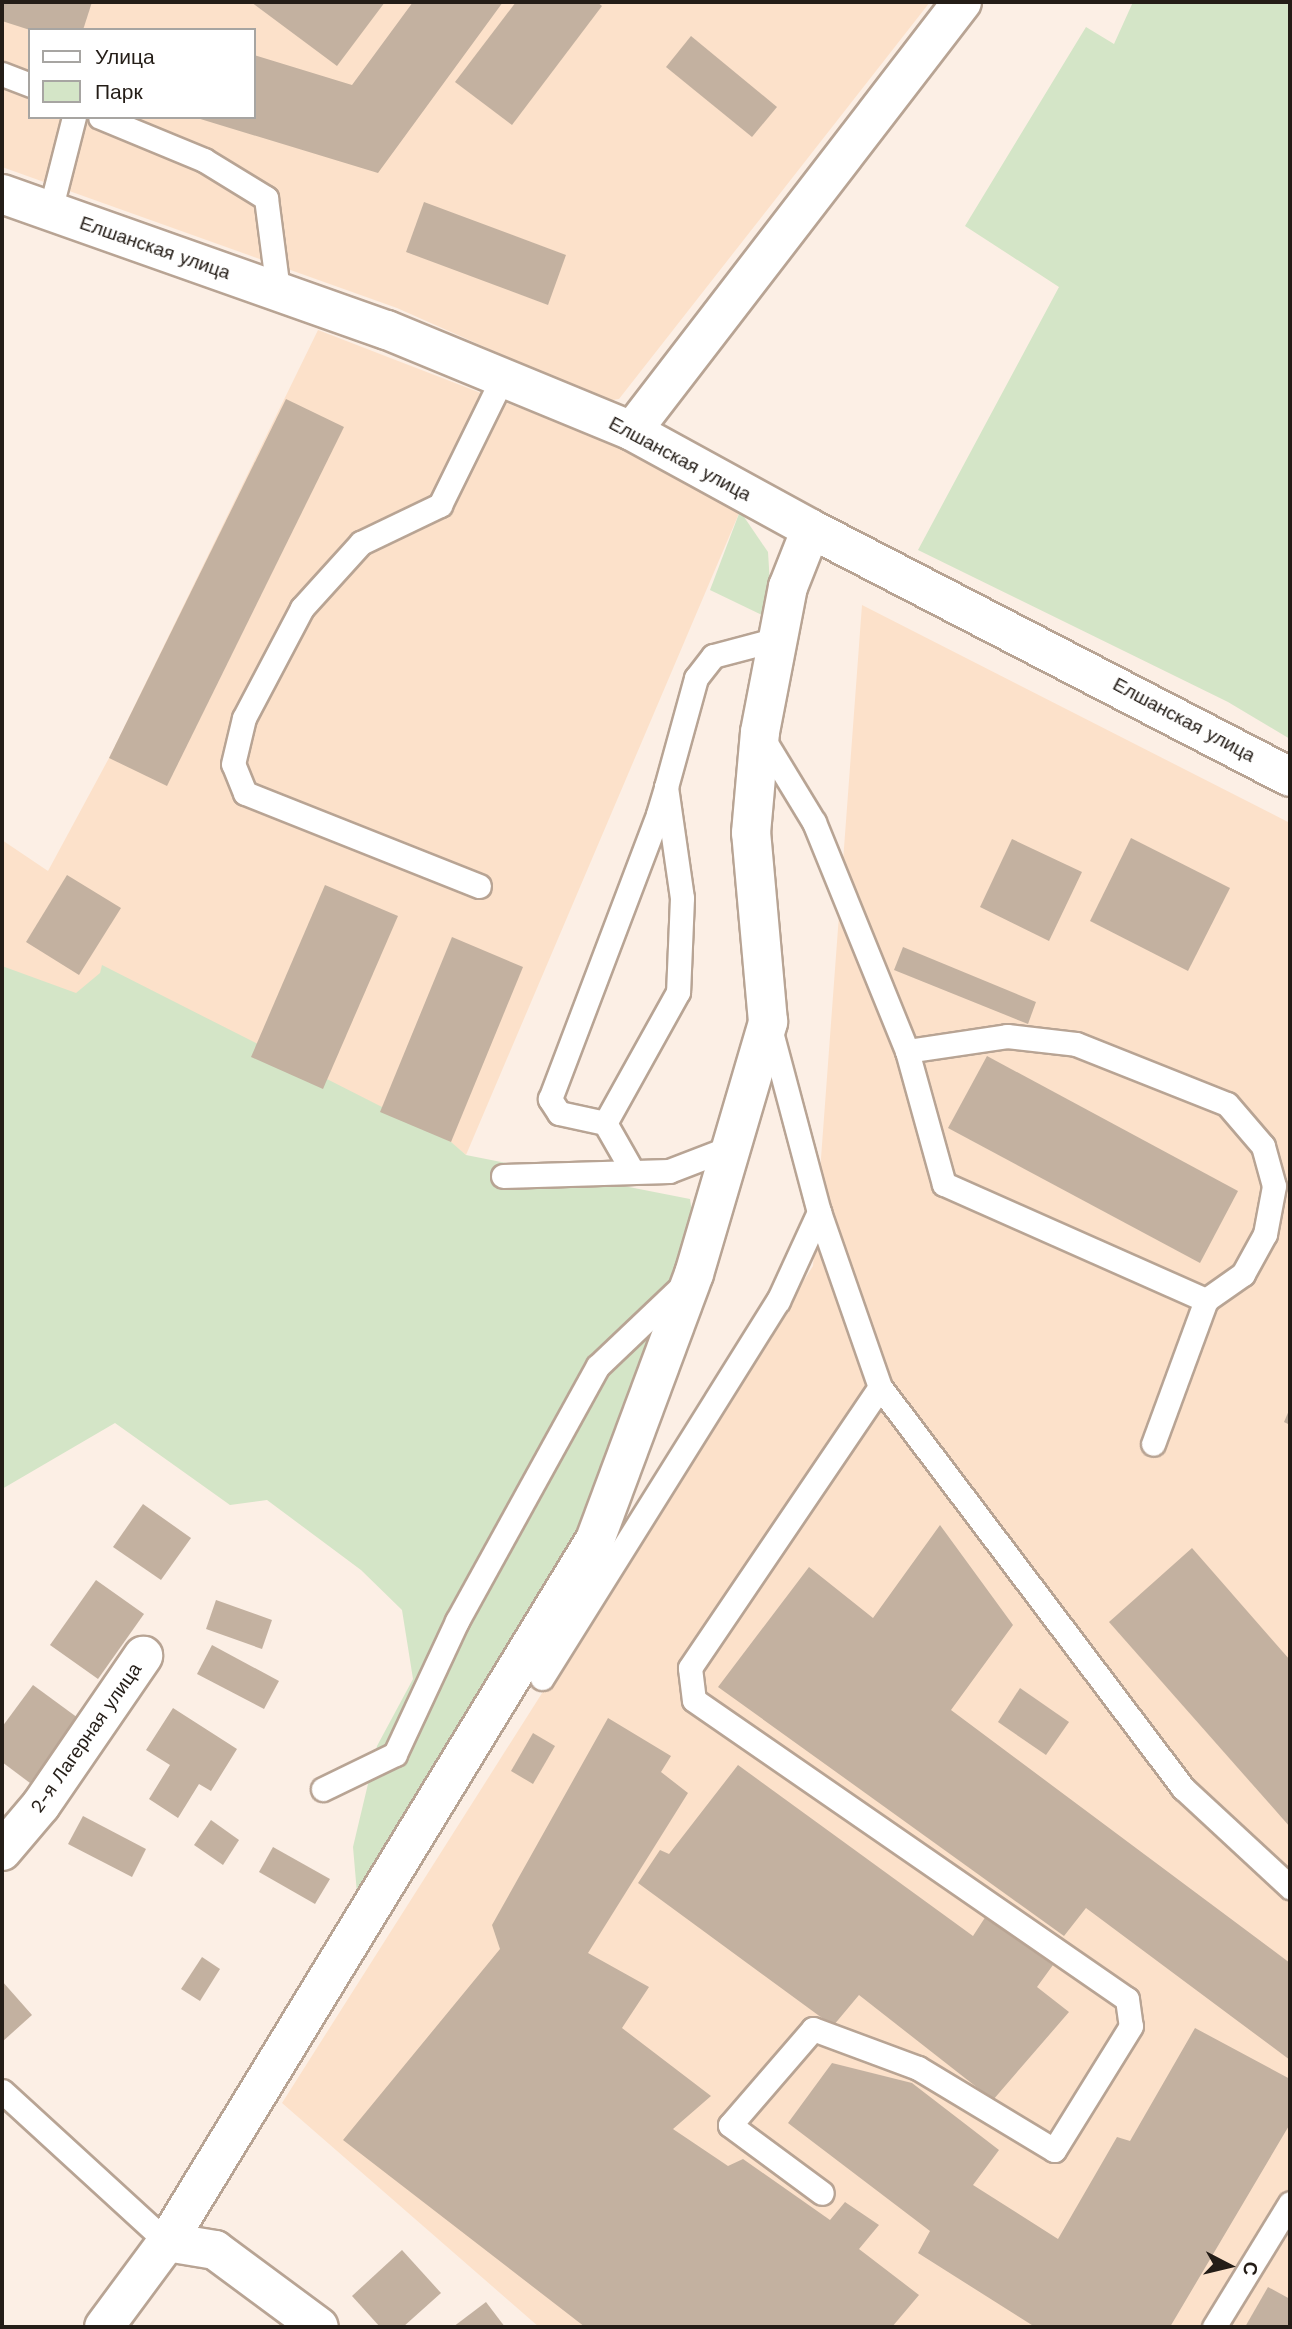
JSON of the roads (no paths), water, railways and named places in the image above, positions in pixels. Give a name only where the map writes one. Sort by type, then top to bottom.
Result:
[{"type":"street","points":[[632,431],[962,2]]},
{"type":"street","name":"Елшанская улица","points":[[2,194],[278,291],[503,377],[632,431],[811,529],[1290,777]]},
{"type":"street","points":[[104,2327],[167,2242],[595,1540],[694,1274],[729,1147],[768,1022],[751,834],[760,732],[788,587],[811,529]]},
{"type":"street","name":"2-я Лагерная улица","points":[[2,1851],[41,1805],[143,1656]]},
{"type":"street","points":[[167,2242],[215,2250],[319,2327]]},
{"type":"lane","points":[[2,74],[28,84]]},
{"type":"lane","points":[[50,211],[73,119]]},
{"type":"lane","points":[[105,119],[204,160],[266,198],[278,291]]},
{"type":"lane","points":[[479,886],[245,793],[233,764],[244,718],[302,608],[361,543],[440,505],[503,377]]},
{"type":"lane","points":[[633,1172],[605,1123],[559,1113],[550,1098],[666,787],[696,678],[713,656],[778,639]]},
{"type":"lane","points":[[760,732],[814,822],[907,1051],[944,1184],[1206,1300]]},
{"type":"lane","points":[[605,1123],[678,992],[682,898],[666,787]]},
{"type":"lane","points":[[768,1022],[820,1212],[880,1387],[1182,1788],[1290,1887]]},
{"type":"lane","points":[[907,1051],[1007,1036],[1076,1044],[1227,1104],[1263,1146],[1274,1186],[1265,1234],[1243,1274],[1206,1300],[1153,1444]]},
{"type":"lane","points":[[503,1176],[669,1171],[729,1147]]},
{"type":"lane","points":[[542,1678],[778,1301],[820,1212]]},
{"type":"lane","points":[[323,1789],[395,1754],[457,1620],[598,1366],[694,1274]]},
{"type":"lane","points":[[822,2193],[730,2125],[813,2029],[918,2068],[1054,2150],[1130,2026],[1127,1999],[694,1700],[690,1668],[880,1387]]},
{"type":"lane","points":[[2,2091],[167,2242]]},
{"type":"lane","points":[[1214,2327],[1290,2203]]}]
